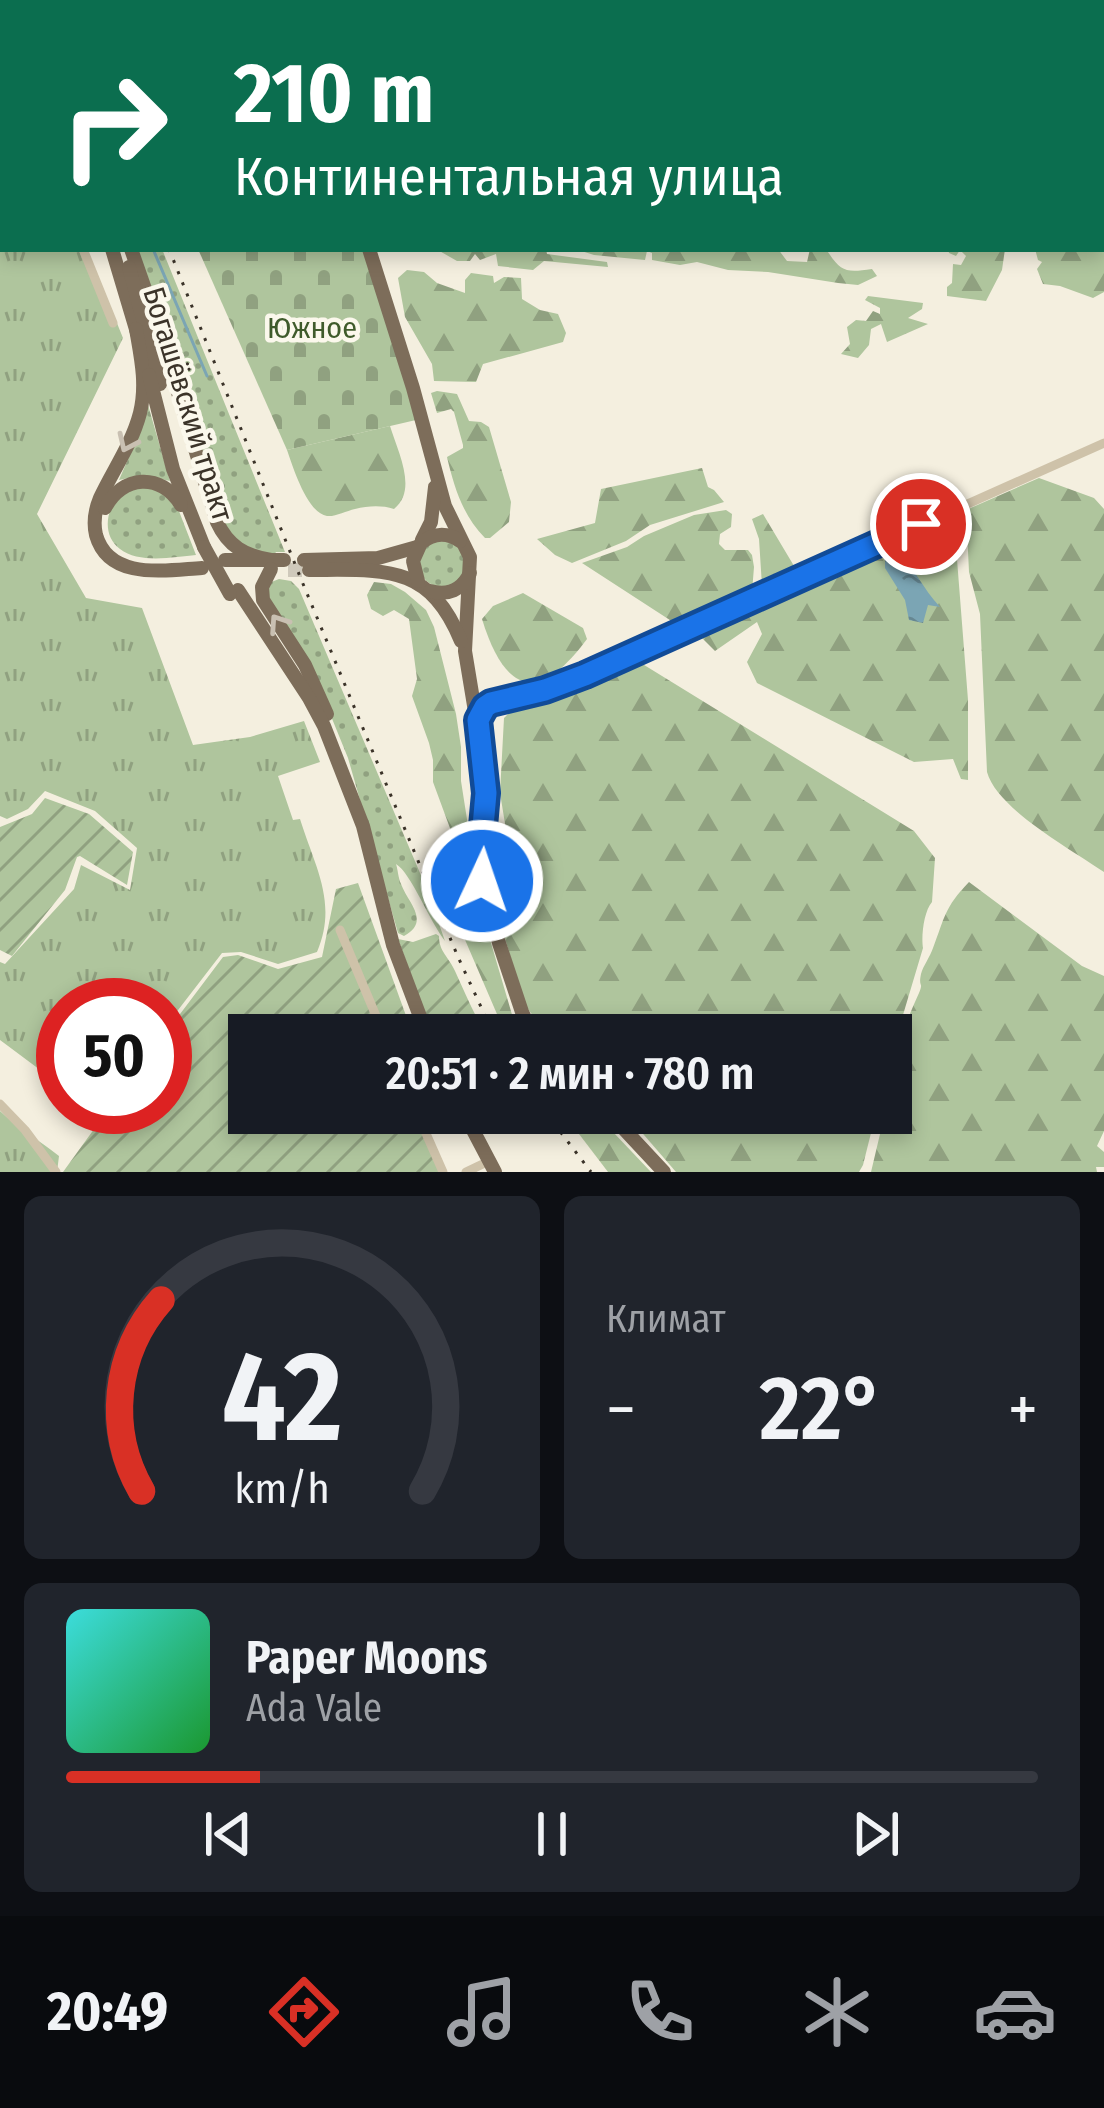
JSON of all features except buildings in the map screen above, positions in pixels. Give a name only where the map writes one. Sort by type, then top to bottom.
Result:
[{"type":"main road","name":"Богашёвский тракт","points":[[113,252],[173,470],[204,554],[234,592],[334,754],[363,826],[393,945],[418,1014]]},
{"type":"main road","name":"Богашёвский тракт","points":[[128,252],[204,554]]},
{"type":"main road","points":[[128,252],[171,367],[217,522],[238,549],[278,565]]},
{"type":"main road","points":[[370,252],[448,517],[470,557],[466,651],[481,709],[486,793],[482,881],[523,1014]]},
{"type":"main road","points":[[136,329],[143,375],[141,409],[96,508],[98,541],[110,558],[129,568],[204,554]]},
{"type":"main road","points":[[432,464],[433,514],[412,567],[448,611],[466,651]]},
{"type":"main road","points":[[196,530],[176,496],[153,482],[136,481],[122,487],[104,511],[106,537],[123,556],[141,561],[204,554]]},
{"type":"main road","points":[[463,544],[445,535],[434,536],[378,558],[306,565],[381,572],[440,593],[463,584],[470,572]]},
{"type":"main road","points":[[228,564],[278,565]]},
{"type":"main road","points":[[278,565],[262,587],[263,600],[315,682],[332,732],[334,754]]},
{"type":"main road","points":[[475,1134],[492,1167]]},
{"type":"main road","points":[[629,1134],[664,1172]]},
{"type":"street","points":[[83,252],[113,322]]},
{"type":"street","points":[[481,709],[585,675],[1104,443]]},
{"type":"street","points":[[340,930],[375,1014]]},
{"type":"street","points":[[0,1104],[56,1172]]},
{"type":"street","points":[[426,1134],[443,1172]]},
{"type":"street","points":[[466,1172],[492,1167]]},
{"type":"green space","points":[[0,252],[88,252],[123,338],[37,514],[86,598],[142,608],[193,745],[250,737],[304,721],[320,762],[278,776],[293,820],[300,819],[322,885],[325,917],[317,952],[278,964],[241,952],[222,953],[192,992],[192,978],[36,978],[36,1067],[0,1040],[0,962],[5,964],[74,889],[81,865],[130,890],[137,848],[95,811],[45,791],[28,809],[7,819],[0,816]]},
{"type":"green space","points":[[136,252],[163,252],[285,552],[248,550],[226,530]]},
{"type":"green space","name":"Южное","points":[[199,252],[366,252],[416,420],[287,450]]},
{"type":"green space","points":[[441,252],[547,252],[607,262],[608,267],[544,261],[533,270],[498,266],[496,254],[480,260],[475,254],[470,261],[457,261]]},
{"type":"green space","points":[[584,252],[647,252],[645,260]]},
{"type":"green space","points":[[780,252],[787,261],[807,262],[809,252],[828,252],[844,269],[872,269],[877,276],[858,285],[697,262],[680,265],[652,260],[652,253]]},
{"type":"green space","points":[[962,252],[1005,252],[1002,270],[986,301],[947,296],[953,264],[961,265],[966,256]]},
{"type":"green space","points":[[1036,252],[1104,252],[1104,292],[1093,298],[1043,284]]},
{"type":"green space","points":[[407,270],[424,272],[437,283],[465,293],[465,280],[471,273],[493,276],[494,283],[504,277],[521,278],[522,299],[558,314],[566,333],[563,342],[483,364],[476,382],[434,381],[432,364],[405,317],[398,278]]},
{"type":"green space","points":[[868,296],[923,303],[908,318],[928,324],[887,342],[881,324],[871,329],[869,345],[858,358],[841,354],[850,344],[847,327],[856,320],[866,321],[873,311],[880,314],[880,308],[865,300]]},
{"type":"green space","points":[[431,393],[457,394],[469,421],[489,427],[511,502],[509,522],[490,538],[471,520],[456,490],[447,457],[463,445],[454,412],[437,413]]},
{"type":"green space","points":[[148,405],[170,481],[143,475],[119,480],[140,431]]},
{"type":"green space","points":[[390,426],[405,481],[405,492],[394,509],[370,507],[330,516],[313,507],[287,450]]},
{"type":"green space","points":[[702,468],[708,487],[724,502],[650,525],[626,541],[572,563],[537,539],[595,523],[601,489]]},
{"type":"green space","points":[[1039,478],[1094,498],[1104,509],[1104,872],[1020,814],[987,772],[980,614],[969,572],[966,510]]},
{"type":"green space","points":[[153,486],[177,506],[196,555],[137,557],[113,542],[109,514],[118,497],[134,487]]},
{"type":"green space","points":[[726,510],[732,514],[731,527],[720,534],[719,544],[725,550],[748,550],[752,555],[752,592],[676,624],[582,563],[694,515]]},
{"type":"green space","points":[[763,514],[797,571],[762,586],[759,539],[752,519]]},
{"type":"green space","points":[[954,521],[968,700],[968,780],[961,779],[953,759],[914,762],[757,683],[747,662],[762,634],[757,622],[715,651],[694,630]]},
{"type":"green space","points":[[442,541],[458,548],[465,564],[458,580],[442,587],[426,580],[419,564],[426,548]]},
{"type":"green space","points":[[279,579],[299,589],[445,941],[396,864],[417,918],[412,930],[404,936],[398,933],[348,758],[311,667],[266,596],[269,583]]},
{"type":"green space","points":[[374,582],[391,584],[426,610],[434,627],[456,714],[481,909],[512,1014],[497,1014],[441,884],[447,873],[457,871],[454,839],[433,782],[429,743],[412,696],[417,679],[409,619],[394,610],[383,616],[371,609],[367,595]]},
{"type":"green space","points":[[523,593],[583,628],[587,639],[554,674],[539,681],[525,682],[501,663],[482,619],[493,606]]},
{"type":"green space","points":[[636,660],[914,831],[935,858],[923,948],[903,1014],[532,1014],[487,879],[486,855],[504,849],[508,842],[500,793],[504,718],[518,704]]},
{"type":"green space","points":[[45,798],[89,814],[133,852],[127,885],[77,857],[65,890],[12,956],[0,950],[0,827],[32,814]]},
{"type":"green space","points":[[969,882],[1082,966],[1104,976],[1104,1131],[1097,1146],[1104,1152],[1104,1167],[1096,1167],[1097,1172],[871,1172],[880,1134],[912,1134],[910,1014],[922,971],[950,906]]},
{"type":"green space","points":[[358,883],[405,1014],[228,1014],[228,1134],[424,1134],[440,1172],[63,1172],[90,1134],[192,1134],[192,998],[223,957],[238,955],[278,969],[322,957],[336,889]]},
{"type":"green space","points":[[439,936],[476,1014],[425,1014],[398,939],[413,942]]},
{"type":"green space","points":[[0,1111],[59,1156],[57,1172],[0,1172]]},
{"type":"green space","points":[[579,1134],[615,1134],[651,1172],[608,1172]]},
{"type":"green space","points":[[643,1134],[871,1134],[859,1172],[676,1172]]},
{"type":"water","points":[[897,550],[940,607],[928,605],[923,623],[909,620],[905,600],[885,568],[885,556]]},
{"type":"waterway","points":[[154,252],[207,376]]},
{"type":"tunnel","points":[[288,570],[309,570]]},
{"type":"railway","points":[[170,252],[301,579],[484,1014]]},
{"type":"railway","points":[[562,1134],[591,1172]]},
{"type":"route","points":[[482,881],[486,793],[478,720],[485,707],[585,675],[921,524]]}]
